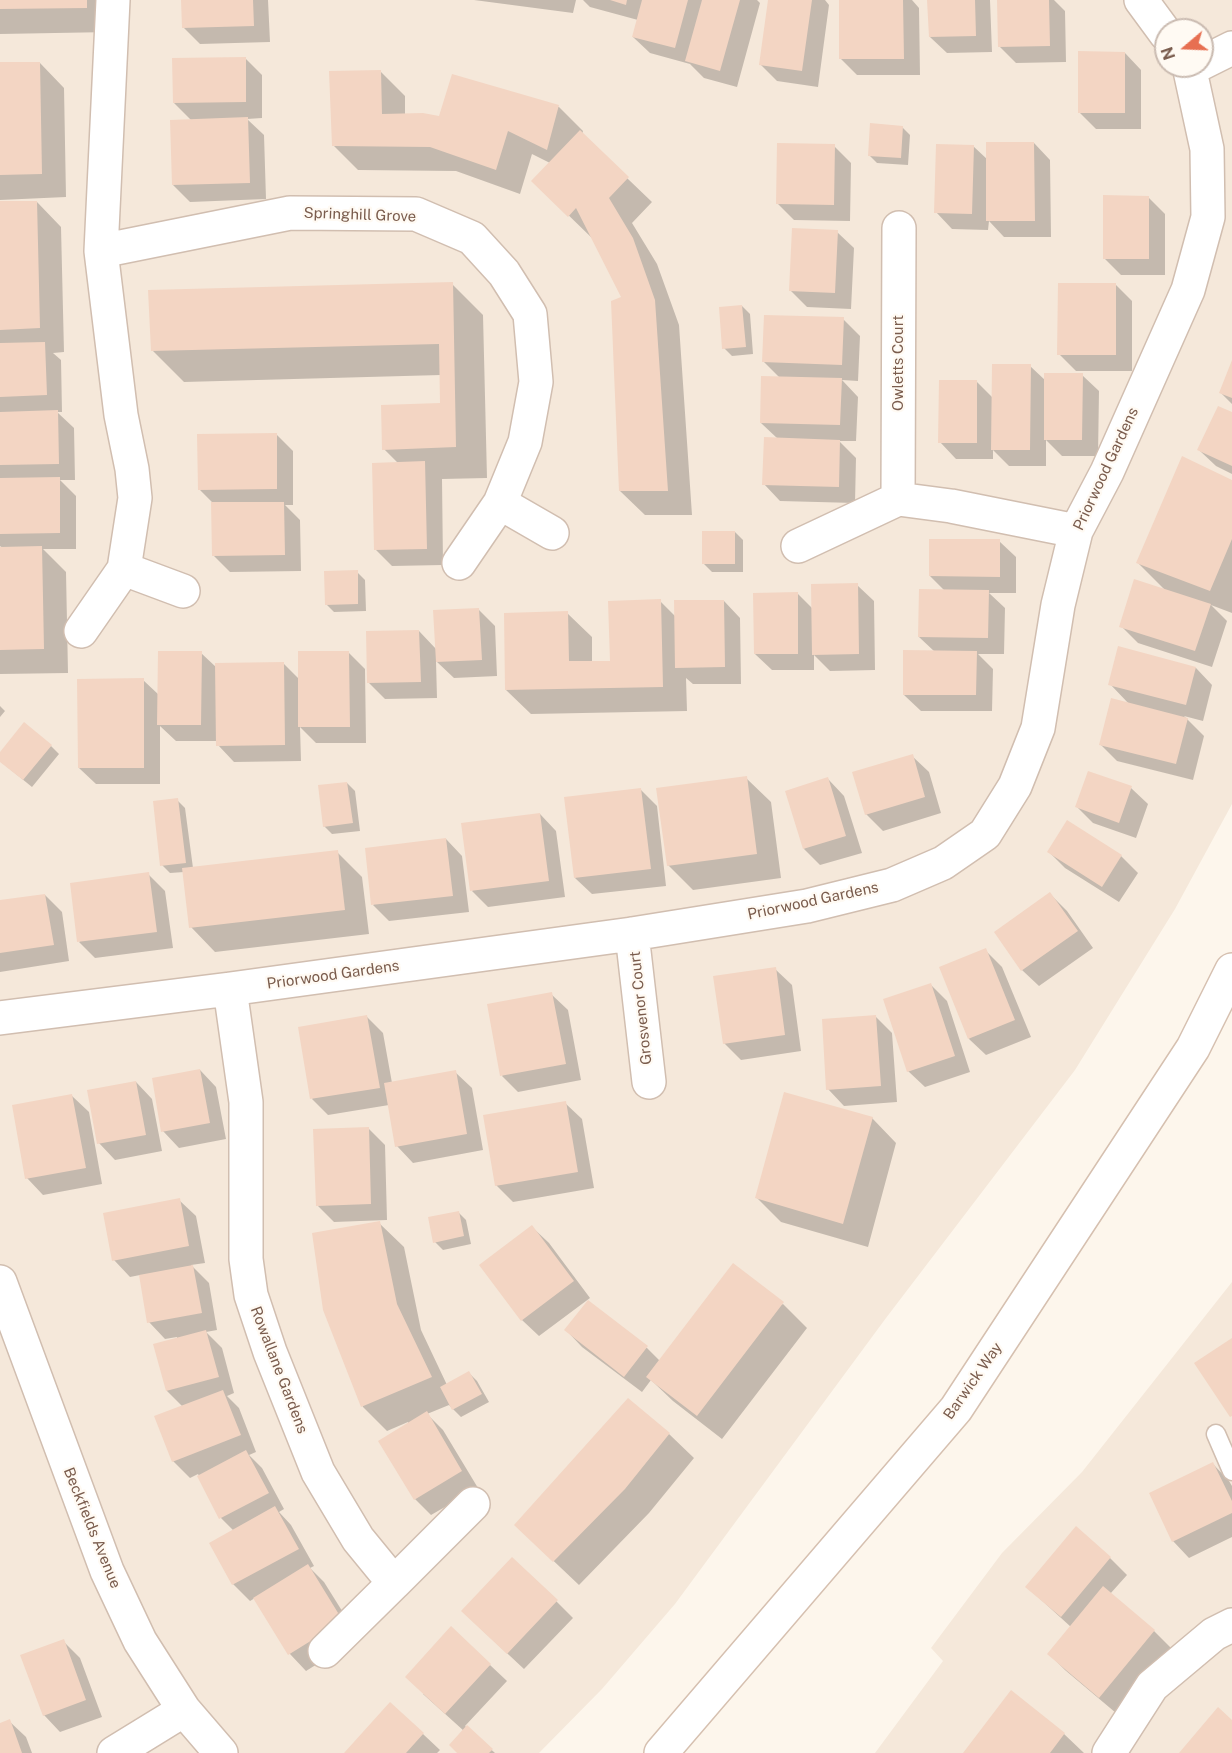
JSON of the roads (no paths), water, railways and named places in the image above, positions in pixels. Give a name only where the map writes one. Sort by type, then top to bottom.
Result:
[{"type":"street","points":[[81,631],[124,569],[135,498],[132,469],[121,416],[100,251],[113,0]]},
{"type":"street","points":[[1141,0],[1154,18]]},
{"type":"street","points":[[1214,57],[1232,48]]},
{"type":"street","name":"Priorwood Gardens","points":[[0,1018],[632,934],[807,906],[892,885],[943,863],[985,834],[1015,786],[1038,728],[1058,605],[1076,531],[1107,472],[1188,290],[1208,217],[1207,149],[1196,78]]},
{"type":"street","name":"Springhill Grove","points":[[100,251],[290,213],[417,214],[472,238],[504,273],[530,314],[536,382],[525,442],[500,502],[459,563]]},
{"type":"street","name":"Owletts Court","points":[[898,498],[899,228]]},
{"type":"street","points":[[798,546],[898,498],[1076,531]]},
{"type":"street","points":[[500,502],[552,533]]},
{"type":"street","points":[[124,569],[183,591]]},
{"type":"street","name":"Grosvenor Court","points":[[632,934],[649,1082]]},
{"type":"street","name":"Barwick Way","points":[[661,1753],[956,1409],[1193,1048],[1232,970]]},
{"type":"street","name":"Rowallane Gardens","points":[[230,989],[246,1102],[246,1259],[251,1295],[270,1352],[318,1472],[358,1539],[394,1583]]},
{"type":"street","name":"Beckfields Avenue","points":[[0,1282],[107,1571],[140,1641],[184,1710],[222,1753]]},
{"type":"street","points":[[325,1651],[473,1504]]},
{"type":"street","points":[[1109,1753],[1152,1686],[1215,1634],[1232,1625]]},
{"type":"street","points":[[114,1753],[184,1710]]},
{"type":"lane","points":[[1216,1434],[1232,1471]]}]
